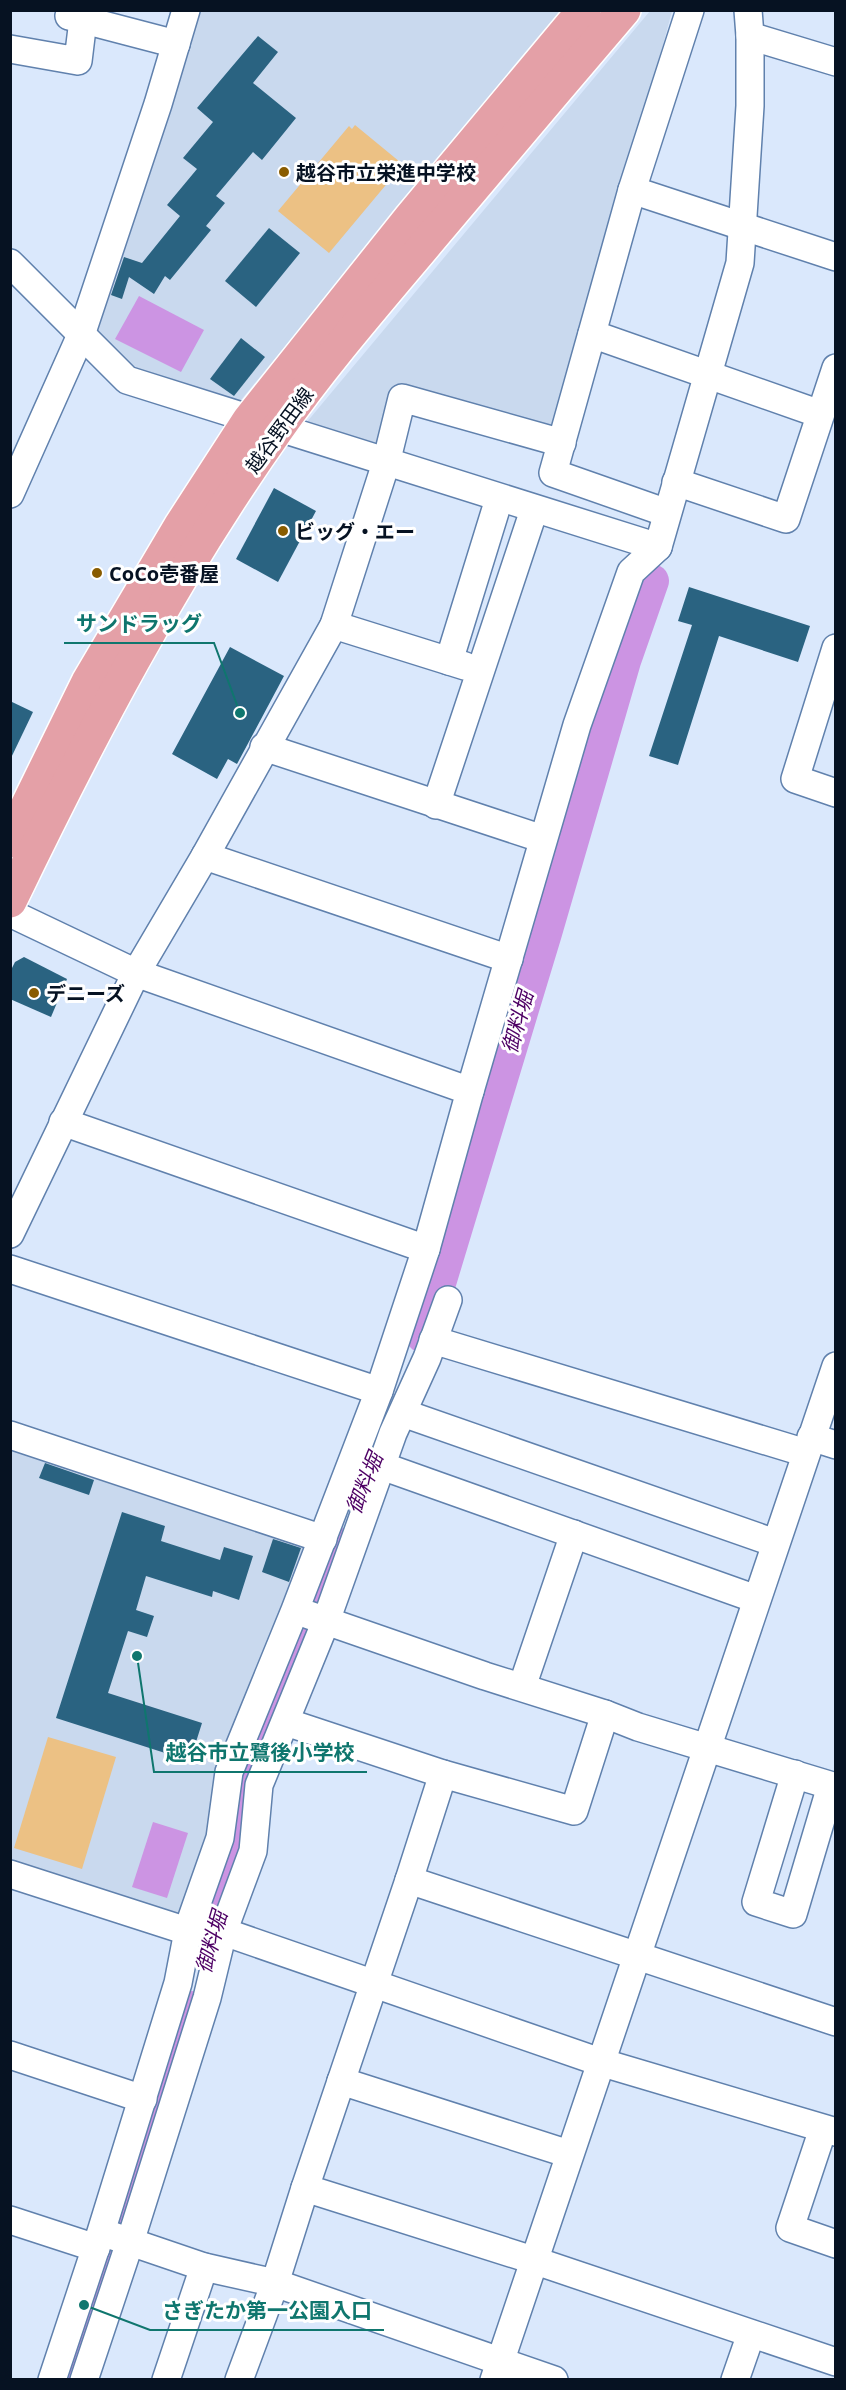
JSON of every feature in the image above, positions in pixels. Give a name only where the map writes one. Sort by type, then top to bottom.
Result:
[{"type":"main road","name":"越谷野田線","points":[[10,901],[104,710],[210,529],[264,424],[411,217],[584,10]]},
{"type":"main road","name":"越谷野田線","points":[[10,841],[88,682],[181,525],[264,424],[382,297],[624,10]]},
{"type":"street","points":[[10,494],[81,335],[186,10]]},
{"type":"street","points":[[667,513],[553,473],[632,190],[690,10]]},
{"type":"street","points":[[10,49],[78,61],[77,15],[176,44]]},
{"type":"street","points":[[84,2379],[111,2239],[143,2099],[178,1983],[205,1927],[253,1851],[259,1785],[286,1722],[311,1616],[323,1539],[379,1391],[426,1249],[577,725],[631,572],[658,547],[741,263],[750,106],[749,23],[836,62]]},
{"type":"street","points":[[632,190],[836,257]]},
{"type":"street","points":[[10,263],[127,380],[499,499],[658,547]]},
{"type":"street","points":[[592,334],[820,414]]},
{"type":"street","points":[[676,482],[786,519],[836,368]]},
{"type":"street","points":[[10,1234],[136,973],[205,856],[334,625],[386,463],[402,398],[562,443]]},
{"type":"street","points":[[449,661],[499,499]]},
{"type":"street","points":[[436,805],[534,510]]},
{"type":"street","points":[[334,625],[480,671]]},
{"type":"street","points":[[836,648],[795,779],[836,793]]},
{"type":"street","points":[[264,747],[543,840]]},
{"type":"street","points":[[205,856],[508,959]]},
{"type":"street","points":[[10,913],[136,973],[470,1091]]},
{"type":"street","points":[[63,1122],[426,1249]]},
{"type":"street","points":[[10,1269],[379,1391]]},
{"type":"street","points":[[52,2379],[111,2239],[207,1998],[205,1927],[229,1772],[311,1616],[382,1466],[448,1300]]},
{"type":"street","points":[[433,1340],[817,1445]]},
{"type":"street","points":[[497,2370],[708,1748],[775,1543],[817,1445],[836,1366]]},
{"type":"street","points":[[403,1413],[775,1543]]},
{"type":"street","points":[[10,1435],[323,1539]]},
{"type":"street","points":[[382,1466],[756,1599]]},
{"type":"street","points":[[524,1681],[574,1534]]},
{"type":"street","points":[[311,1616],[485,1676],[605,1714],[638,1728],[708,1748],[795,1774],[833,1786],[793,1914],[756,1902],[795,1774]]},
{"type":"street","points":[[286,1722],[443,1774],[574,1811],[605,1714]]},
{"type":"street","points":[[240,2379],[276,2283],[304,2188],[443,1774]]},
{"type":"street","points":[[10,1874],[205,1927],[600,2062],[829,2131],[790,2228],[836,2244]]},
{"type":"street","points":[[409,1880],[836,2022]]},
{"type":"street","points":[[10,2055],[143,2099]]},
{"type":"street","points":[[341,2081],[569,2154]]},
{"type":"street","points":[[304,2188],[533,2260],[836,2362]]},
{"type":"street","points":[[10,2220],[111,2239],[204,2267],[276,2283],[497,2370],[554,2379]]},
{"type":"street","points":[[166,2379],[204,2267]]},
{"type":"street","points":[[735,2379],[751,2334]]},
{"type":"shaded area","name":"越谷市立栄進中学校","points":[[190,11],[561,11],[232,411],[132,374],[88,333]]},
{"type":"shaded area","name":"越谷市立栄進中学校","points":[[650,11],[672,11],[558,436],[398,391],[380,454],[301,429]]},
{"type":"shaded area","points":[[355,125],[400,162],[397,165],[400,168],[329,253],[278,211],[349,126],[352,129]]},
{"type":"shaded area","points":[[139,296],[204,330],[181,372],[115,339]]},
{"type":"shaded area","points":[[11,1446],[307,1544],[212,1835],[181,1920],[11,1863]]},
{"type":"shaded area","points":[[48,1737],[116,1757],[82,1869],[14,1848]]},
{"type":"shaded area","points":[[153,1822],[188,1833],[167,1898],[132,1887]]},
{"type":"building","points":[[258,36],[278,52],[253,83],[296,118],[262,160],[253,152],[216,196],[225,203],[206,226],[211,230],[170,280],[165,276],[154,294],[129,277],[122,299],[111,295],[124,257],[142,263],[180,216],[167,205],[197,169],[183,158],[213,122],[197,108]]},
{"type":"building","points":[[269,228],[300,253],[256,307],[225,281]]},
{"type":"building","points":[[241,338],[265,357],[234,396],[210,379]]},
{"type":"building","points":[[274,488],[316,511],[278,582],[236,559]]},
{"type":"building","points":[[689,587],[810,626],[798,662],[719,636],[678,765],[649,756],[692,625],[678,621]]},
{"type":"building","points":[[230,647],[284,676],[237,764],[228,759],[217,779],[172,754]]},
{"type":"building","points":[[10,701],[33,712],[10,760]]},
{"type":"building","points":[[24,957],[67,979],[51,1017],[10,999],[10,972],[15,962]]},
{"type":"building","points":[[45,1463],[94,1480],[89,1495],[39,1478]]},
{"type":"building","points":[[122,1512],[165,1526],[161,1541],[220,1560],[224,1547],[253,1556],[239,1600],[213,1591],[212,1597],[146,1576],[136,1610],[154,1616],[147,1637],[128,1631],[108,1693],[202,1723],[190,1761],[56,1718]]},
{"type":"building","points":[[273,1539],[301,1548],[289,1582],[262,1572]]},
{"type":"waterway","name":"御料堀","points":[[423,1336],[545,933],[624,661],[652,581]]},
{"type":"waterway","name":"御料堀","points":[[213,1934],[242,1834],[246,1775],[340,1545]]},
{"type":"waterway","name":"御料堀","points":[[67,2380],[191,2008]]},
{"type":"place","name":"越谷市立栄進中学校","points":[[284,172]]},
{"type":"place","name":"ビッグ・エー","points":[[283,531]]},
{"type":"place","name":"CoCo壱番屋","points":[[97,573]]},
{"type":"place","name":"サンドラッグ","points":[[240,713]]},
{"type":"place","name":"デニーズ","points":[[34,993]]},
{"type":"place","name":"越谷市立鷺後小学校","points":[[137,1656]]},
{"type":"place","name":"さぎたか第一公園入口","points":[[84,2305]]}]
